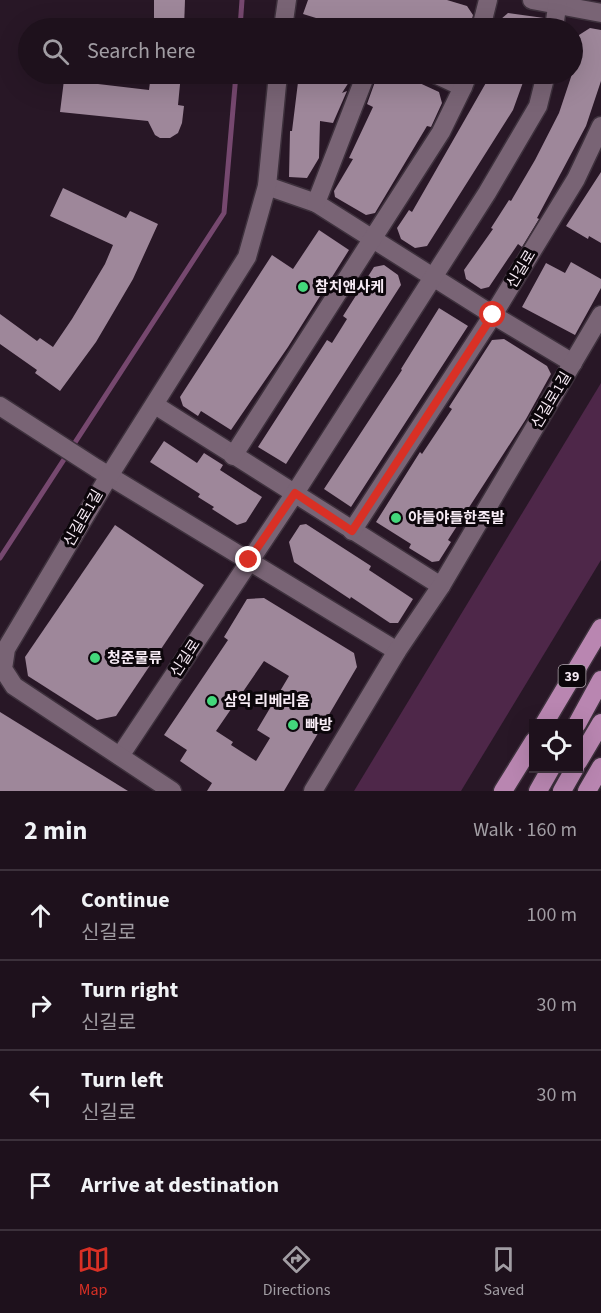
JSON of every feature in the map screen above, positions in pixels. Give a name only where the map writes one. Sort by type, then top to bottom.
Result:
[{"type":"main road","name":"39","points":[[546,719],[601,628]]},
{"type":"main road","points":[[578,719],[601,680]]},
{"type":"main road","points":[[583,755],[601,723]]},
{"type":"main road","points":[[503,791],[529,749]]},
{"type":"main road","points":[[587,791],[601,767]]},
{"type":"main road","points":[[538,791],[548,773]]},
{"type":"main road","points":[[562,791],[572,773]]},
{"type":"street","points":[[284,18],[287,0]]},
{"type":"street","points":[[484,18],[488,0]]},
{"type":"street","points":[[532,0],[558,2],[601,13]]},
{"type":"street","points":[[556,18],[558,2]]},
{"type":"street","name":"신길로1길","points":[[172,791],[14,686],[3,669],[6,650],[102,472],[154,405],[247,257],[267,186],[277,84]]},
{"type":"street","points":[[316,203],[362,84]]},
{"type":"street","points":[[233,456],[441,132],[464,84]]},
{"type":"street","name":"신길로","points":[[120,756],[295,493],[487,193],[538,106],[544,84]]},
{"type":"street","name":"신길로","points":[[352,531],[493,315],[576,179],[601,126]]},
{"type":"street","points":[[267,186],[316,203],[573,363]]},
{"type":"street","name":"신길로1길","points":[[313,791],[397,651],[441,586],[601,315]]},
{"type":"street","points":[[154,405],[441,586]]},
{"type":"street","points":[[0,406],[102,472],[397,651]]},
{"type":"shaded area","points":[[601,383],[601,560],[461,791],[354,791]]},
{"type":"building","points":[[154,0],[185,0],[184,18],[154,18]]},
{"type":"building","points":[[308,0],[447,0],[467,6],[473,15],[472,18],[316,18],[303,14]]},
{"type":"building","points":[[508,13],[544,18],[502,18]]},
{"type":"building","points":[[590,28],[601,30],[601,81],[586,126],[537,218],[539,219],[522,247],[518,244],[489,287],[481,289],[466,279],[464,270],[493,229],[491,228],[509,200],[511,201],[535,160],[559,113],[569,84],[583,84],[583,32]]},
{"type":"building","points":[[64,84],[98,84],[149,90],[150,84],[180,84],[178,105],[184,106],[182,123],[178,133],[170,138],[160,138],[155,135],[148,121],[60,112]]},
{"type":"building","points":[[298,84],[348,84],[342,93],[347,91],[333,123],[320,121],[319,158],[307,178],[289,177],[290,131],[292,131]]},
{"type":"building","points":[[374,84],[422,84],[439,92],[442,103],[431,127],[427,126],[375,213],[366,215],[335,197],[334,191],[353,159],[349,158],[373,107],[367,104]]},
{"type":"building","points":[[485,84],[522,84],[513,110],[427,246],[415,248],[401,239],[397,228],[409,210],[412,212]]},
{"type":"building","points":[[601,172],[601,243],[589,236],[588,239],[566,226]]},
{"type":"building","points":[[63,188],[126,218],[130,211],[158,224],[133,279],[96,342],[60,391],[35,373],[37,370],[0,344],[0,314],[37,341],[40,338],[53,347],[105,264],[113,245],[50,216]]},
{"type":"building","points":[[319,230],[349,250],[288,347],[231,430],[201,411],[198,416],[183,406],[180,397],[272,255],[293,269]]},
{"type":"building","points":[[571,262],[601,279],[601,288],[575,335],[522,307],[546,263],[565,273]]},
{"type":"building","points":[[384,265],[398,275],[401,285],[286,464],[258,447],[327,340],[332,343],[347,319],[343,316],[374,267]]},
{"type":"building","points":[[439,308],[468,326],[351,507],[324,489],[402,370]]},
{"type":"building","points":[[504,339],[547,366],[551,374],[526,419],[448,540],[451,542],[439,561],[432,562],[409,548],[411,544],[376,522],[420,452],[422,454],[452,409],[449,407],[492,340]]},
{"type":"building","points":[[164,441],[197,463],[204,453],[223,465],[220,470],[262,497],[246,522],[237,525],[212,509],[214,507],[198,497],[200,494],[150,462]]},
{"type":"building","points":[[306,524],[371,566],[369,570],[413,599],[398,623],[390,623],[294,562],[289,542],[300,525]]},
{"type":"building","points":[[115,525],[204,585],[116,716],[97,720],[28,676],[25,657]]},
{"type":"building","points":[[264,598],[354,653],[357,667],[284,791],[207,791],[212,783],[180,761],[187,750],[164,735],[228,640],[224,637],[247,599]],"holes":[[[264,661],[289,676],[257,730],[270,738],[256,761],[231,745],[233,742],[216,731]]]},
{"type":"building","points":[[0,712],[128,791],[0,791]]},
{"type":"waterway","points":[[241,18],[242,0]]},
{"type":"waterway","points":[[0,558],[224,213],[235,84]]},
{"type":"place","name":"참치앤사케","points":[[303,287]]},
{"type":"place","name":"야들야들한족발","points":[[396,518]]},
{"type":"place","name":"청준물류","points":[[95,658]]},
{"type":"place","name":"삼익 리베리움","points":[[212,701]]},
{"type":"place","name":"빠방","points":[[293,725]]},
{"type":"route","points":[[249,560],[295,493],[352,531],[493,315]]}]
